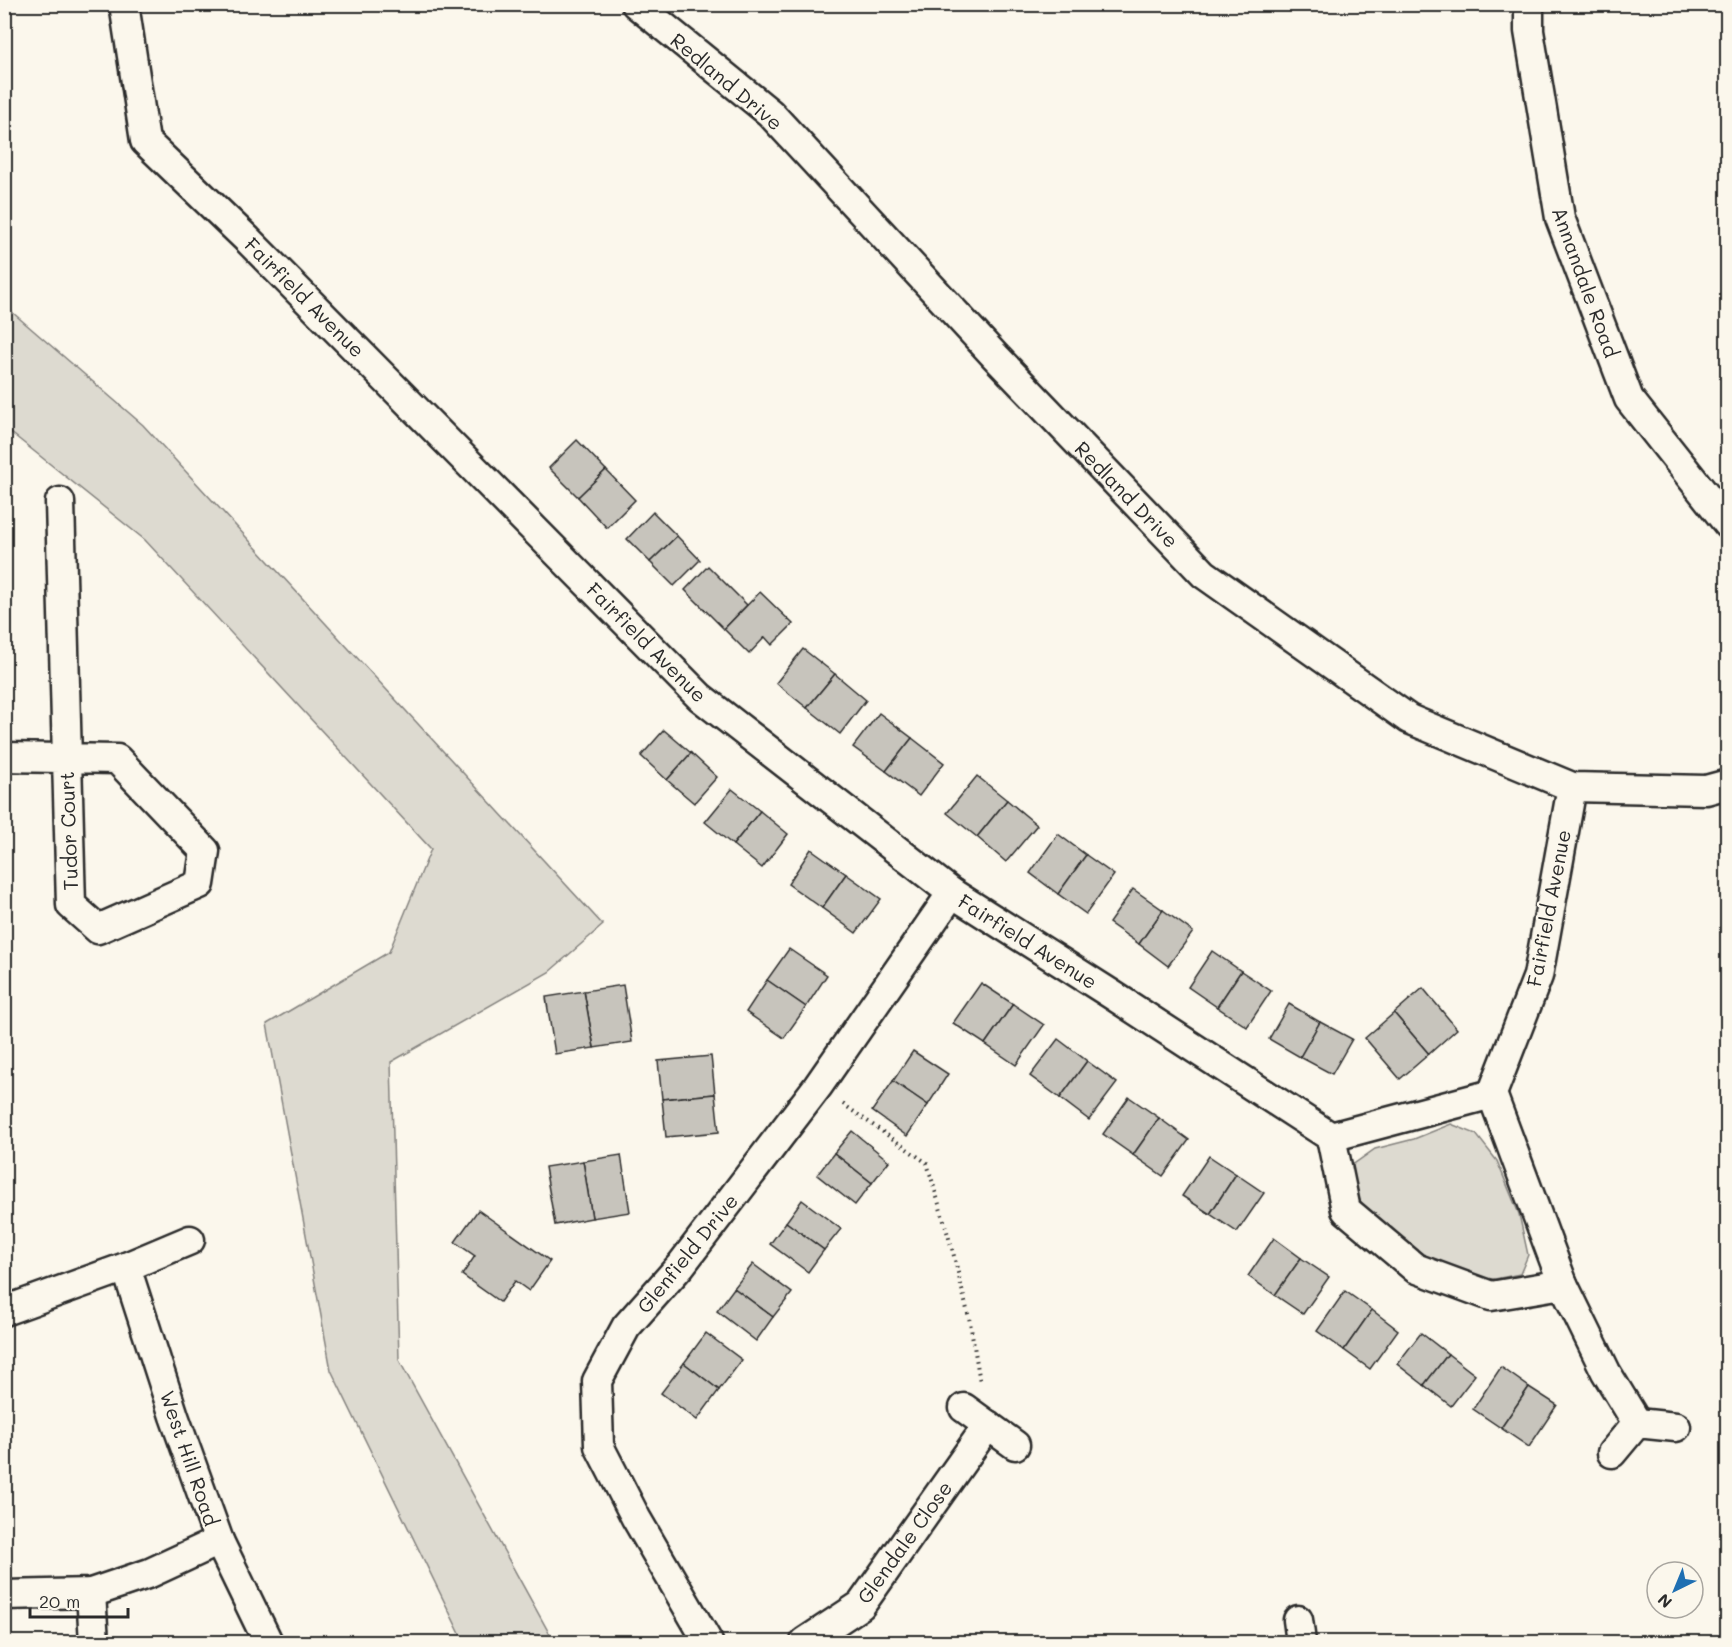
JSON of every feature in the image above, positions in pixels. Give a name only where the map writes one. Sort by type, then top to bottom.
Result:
[{"type":"street","name":"Fairfield Avenue","points":[[124,4],[145,141],[249,240],[700,697],[952,893],[1331,1137]]},
{"type":"street","name":"Redland Drive","points":[[636,4],[770,113],[1003,364],[1204,574],[1409,719],[1572,787],[1706,790],[1728,784]]},
{"type":"street","name":"Annandale Road","points":[[1530,4],[1529,31],[1560,218],[1564,229],[1629,399],[1728,524]]},
{"type":"street","name":"Tudor Court","points":[[4,757],[66,759],[117,759],[205,851],[200,884],[98,929],[71,905],[66,759],[60,502]]},
{"type":"street","name":"Fairfield Avenue","points":[[1492,1094],[1538,976],[1572,787]]},
{"type":"street","name":"Glenfield Drive","points":[[708,1642],[636,1518],[599,1446],[597,1381],[626,1327],[681,1265],[818,1086],[952,893]]},
{"type":"street","points":[[1563,1284],[1491,1296],[1414,1268],[1346,1210],[1331,1137],[1492,1094],[1563,1284],[1606,1372],[1637,1423]]},
{"type":"street","points":[[4,1311],[126,1267],[190,1240]]},
{"type":"street","name":"West Hill Road","points":[[126,1267],[174,1416],[219,1541],[268,1642]]},
{"type":"street","points":[[964,1408],[1015,1445]]},
{"type":"street","points":[[1637,1423],[1676,1427]]},
{"type":"street","points":[[1612,1453],[1637,1423]]},
{"type":"street","name":"Glendale Close","points":[[806,1642],[861,1605],[988,1425]]},
{"type":"street","points":[[4,1595],[91,1593],[150,1573],[219,1541]]},
{"type":"street","points":[[91,1593],[94,1642]]},
{"type":"path","points":[[818,1086],[927,1163],[953,1252],[970,1322],[988,1425]]},
{"type":"shaded area","points":[[5,306],[143,425],[603,925],[549,972],[391,1062],[399,1360],[554,1642],[464,1642],[331,1370],[267,1024],[389,952],[431,849],[145,540],[5,428]]},
{"type":"shaded area","points":[[1451,1124],[1476,1134],[1497,1161],[1519,1214],[1528,1255],[1520,1274],[1495,1279],[1468,1277],[1419,1254],[1364,1208],[1351,1182],[1351,1166],[1375,1149],[1414,1139]]},
{"type":"building","points":[[577,440],[606,470],[578,497],[549,468]]},
{"type":"building","points":[[606,470],[635,500],[607,528],[578,497]]},
{"type":"building","points":[[653,512],[677,536],[650,562],[627,539]]},
{"type":"building","points":[[677,536],[700,560],[674,586],[650,562]]},
{"type":"building","points":[[708,566],[747,605],[724,629],[685,590]]},
{"type":"building","points":[[760,592],[793,624],[772,645],[765,637],[749,654],[724,629]]},
{"type":"building","points":[[803,649],[835,674],[807,708],[776,683]]},
{"type":"building","points":[[835,674],[866,700],[840,734],[807,708]]},
{"type":"building","points":[[879,713],[912,738],[886,771],[853,747]]},
{"type":"building","points":[[664,730],[691,753],[667,780],[641,756]]},
{"type":"building","points":[[912,738],[944,763],[919,796],[886,771]]},
{"type":"building","points":[[691,753],[717,777],[694,803],[667,780]]},
{"type":"building","points":[[977,776],[1007,800],[977,837],[947,813]]},
{"type":"building","points":[[732,789],[760,811],[733,845],[705,822]]},
{"type":"building","points":[[1007,800],[1037,825],[1006,862],[977,837]]},
{"type":"building","points":[[760,811],[788,834],[762,868],[733,845]]},
{"type":"building","points":[[1058,834],[1086,855],[1058,894],[1030,873]]},
{"type":"building","points":[[811,849],[846,874],[822,908],[788,884]]},
{"type":"building","points":[[1086,855],[1114,875],[1086,914],[1058,894]]},
{"type":"building","points":[[846,874],[881,899],[856,933],[822,908]]},
{"type":"building","points":[[1133,889],[1163,910],[1139,944],[1109,923]]},
{"type":"building","points":[[1163,910],[1193,932],[1168,966],[1139,944]]},
{"type":"building","points":[[789,949],[827,975],[806,1007],[767,980]]},
{"type":"building","points":[[1212,951],[1241,971],[1217,1007],[1188,987]]},
{"type":"building","points":[[1241,971],[1271,991],[1247,1027],[1217,1007]]},
{"type":"building","points":[[767,980],[806,1007],[784,1038],[746,1012]]},
{"type":"building","points":[[981,983],[1013,1004],[985,1044],[953,1023]]},
{"type":"building","points":[[623,985],[632,1042],[594,1048],[584,991]]},
{"type":"building","points":[[1423,988],[1457,1029],[1429,1054],[1394,1013]]},
{"type":"building","points":[[584,991],[594,1048],[555,1054],[546,997]]},
{"type":"building","points":[[1013,1004],[1044,1025],[1016,1065],[985,1044]]},
{"type":"building","points":[[1289,1004],[1320,1022],[1300,1057],[1269,1039]]},
{"type":"building","points":[[1394,1013],[1429,1054],[1400,1079],[1365,1038]]},
{"type":"building","points":[[1320,1022],[1352,1039],[1332,1074],[1300,1057]]},
{"type":"building","points":[[1058,1039],[1087,1061],[1060,1098],[1030,1076]]},
{"type":"building","points":[[913,1051],[948,1074],[928,1105],[893,1081]]},
{"type":"building","points":[[711,1056],[715,1094],[662,1099],[658,1061]]},
{"type":"building","points":[[1087,1061],[1117,1083],[1089,1120],[1060,1098]]},
{"type":"building","points":[[893,1081],[928,1105],[907,1136],[872,1111]]},
{"type":"building","points":[[715,1094],[719,1132],[666,1137],[662,1099]]},
{"type":"building","points":[[1129,1097],[1159,1118],[1133,1155],[1103,1134]]},
{"type":"building","points":[[1159,1118],[1189,1140],[1163,1176],[1133,1155]]},
{"type":"building","points":[[852,1131],[889,1161],[872,1183],[834,1153]]},
{"type":"building","points":[[834,1153],[872,1183],[855,1205],[817,1175]]},
{"type":"building","points":[[621,1155],[630,1212],[592,1218],[583,1161]]},
{"type":"building","points":[[1209,1156],[1236,1174],[1210,1214],[1182,1196]]},
{"type":"building","points":[[583,1161],[592,1218],[555,1225],[545,1167]]},
{"type":"building","points":[[1236,1174],[1264,1193],[1237,1232],[1210,1214]]},
{"type":"building","points":[[802,1200],[841,1229],[824,1250],[786,1222]]},
{"type":"building","points":[[478,1210],[550,1261],[529,1291],[515,1281],[500,1302],[462,1275],[475,1256],[455,1242]]},
{"type":"building","points":[[786,1222],[824,1250],[808,1272],[770,1244]]},
{"type":"building","points":[[1274,1238],[1301,1258],[1275,1295],[1248,1276]]},
{"type":"building","points":[[1301,1258],[1329,1277],[1303,1314],[1275,1295]]},
{"type":"building","points":[[753,1264],[792,1293],[773,1317],[734,1288]]},
{"type":"building","points":[[734,1288],[773,1317],[756,1341],[717,1311]]},
{"type":"building","points":[[1345,1291],[1372,1310],[1344,1350],[1317,1331]]},
{"type":"building","points":[[1372,1310],[1398,1330],[1370,1369],[1344,1350]]},
{"type":"building","points":[[706,1333],[742,1360],[719,1390],[684,1363]]},
{"type":"building","points":[[1421,1333],[1448,1354],[1424,1385],[1397,1364]]},
{"type":"building","points":[[1448,1354],[1475,1375],[1451,1406],[1424,1385]]},
{"type":"building","points":[[684,1363],[719,1390],[697,1420],[661,1393]]},
{"type":"building","points":[[1501,1367],[1529,1387],[1501,1428],[1473,1409]]},
{"type":"building","points":[[1529,1387],[1557,1405],[1529,1447],[1501,1428]]}]
